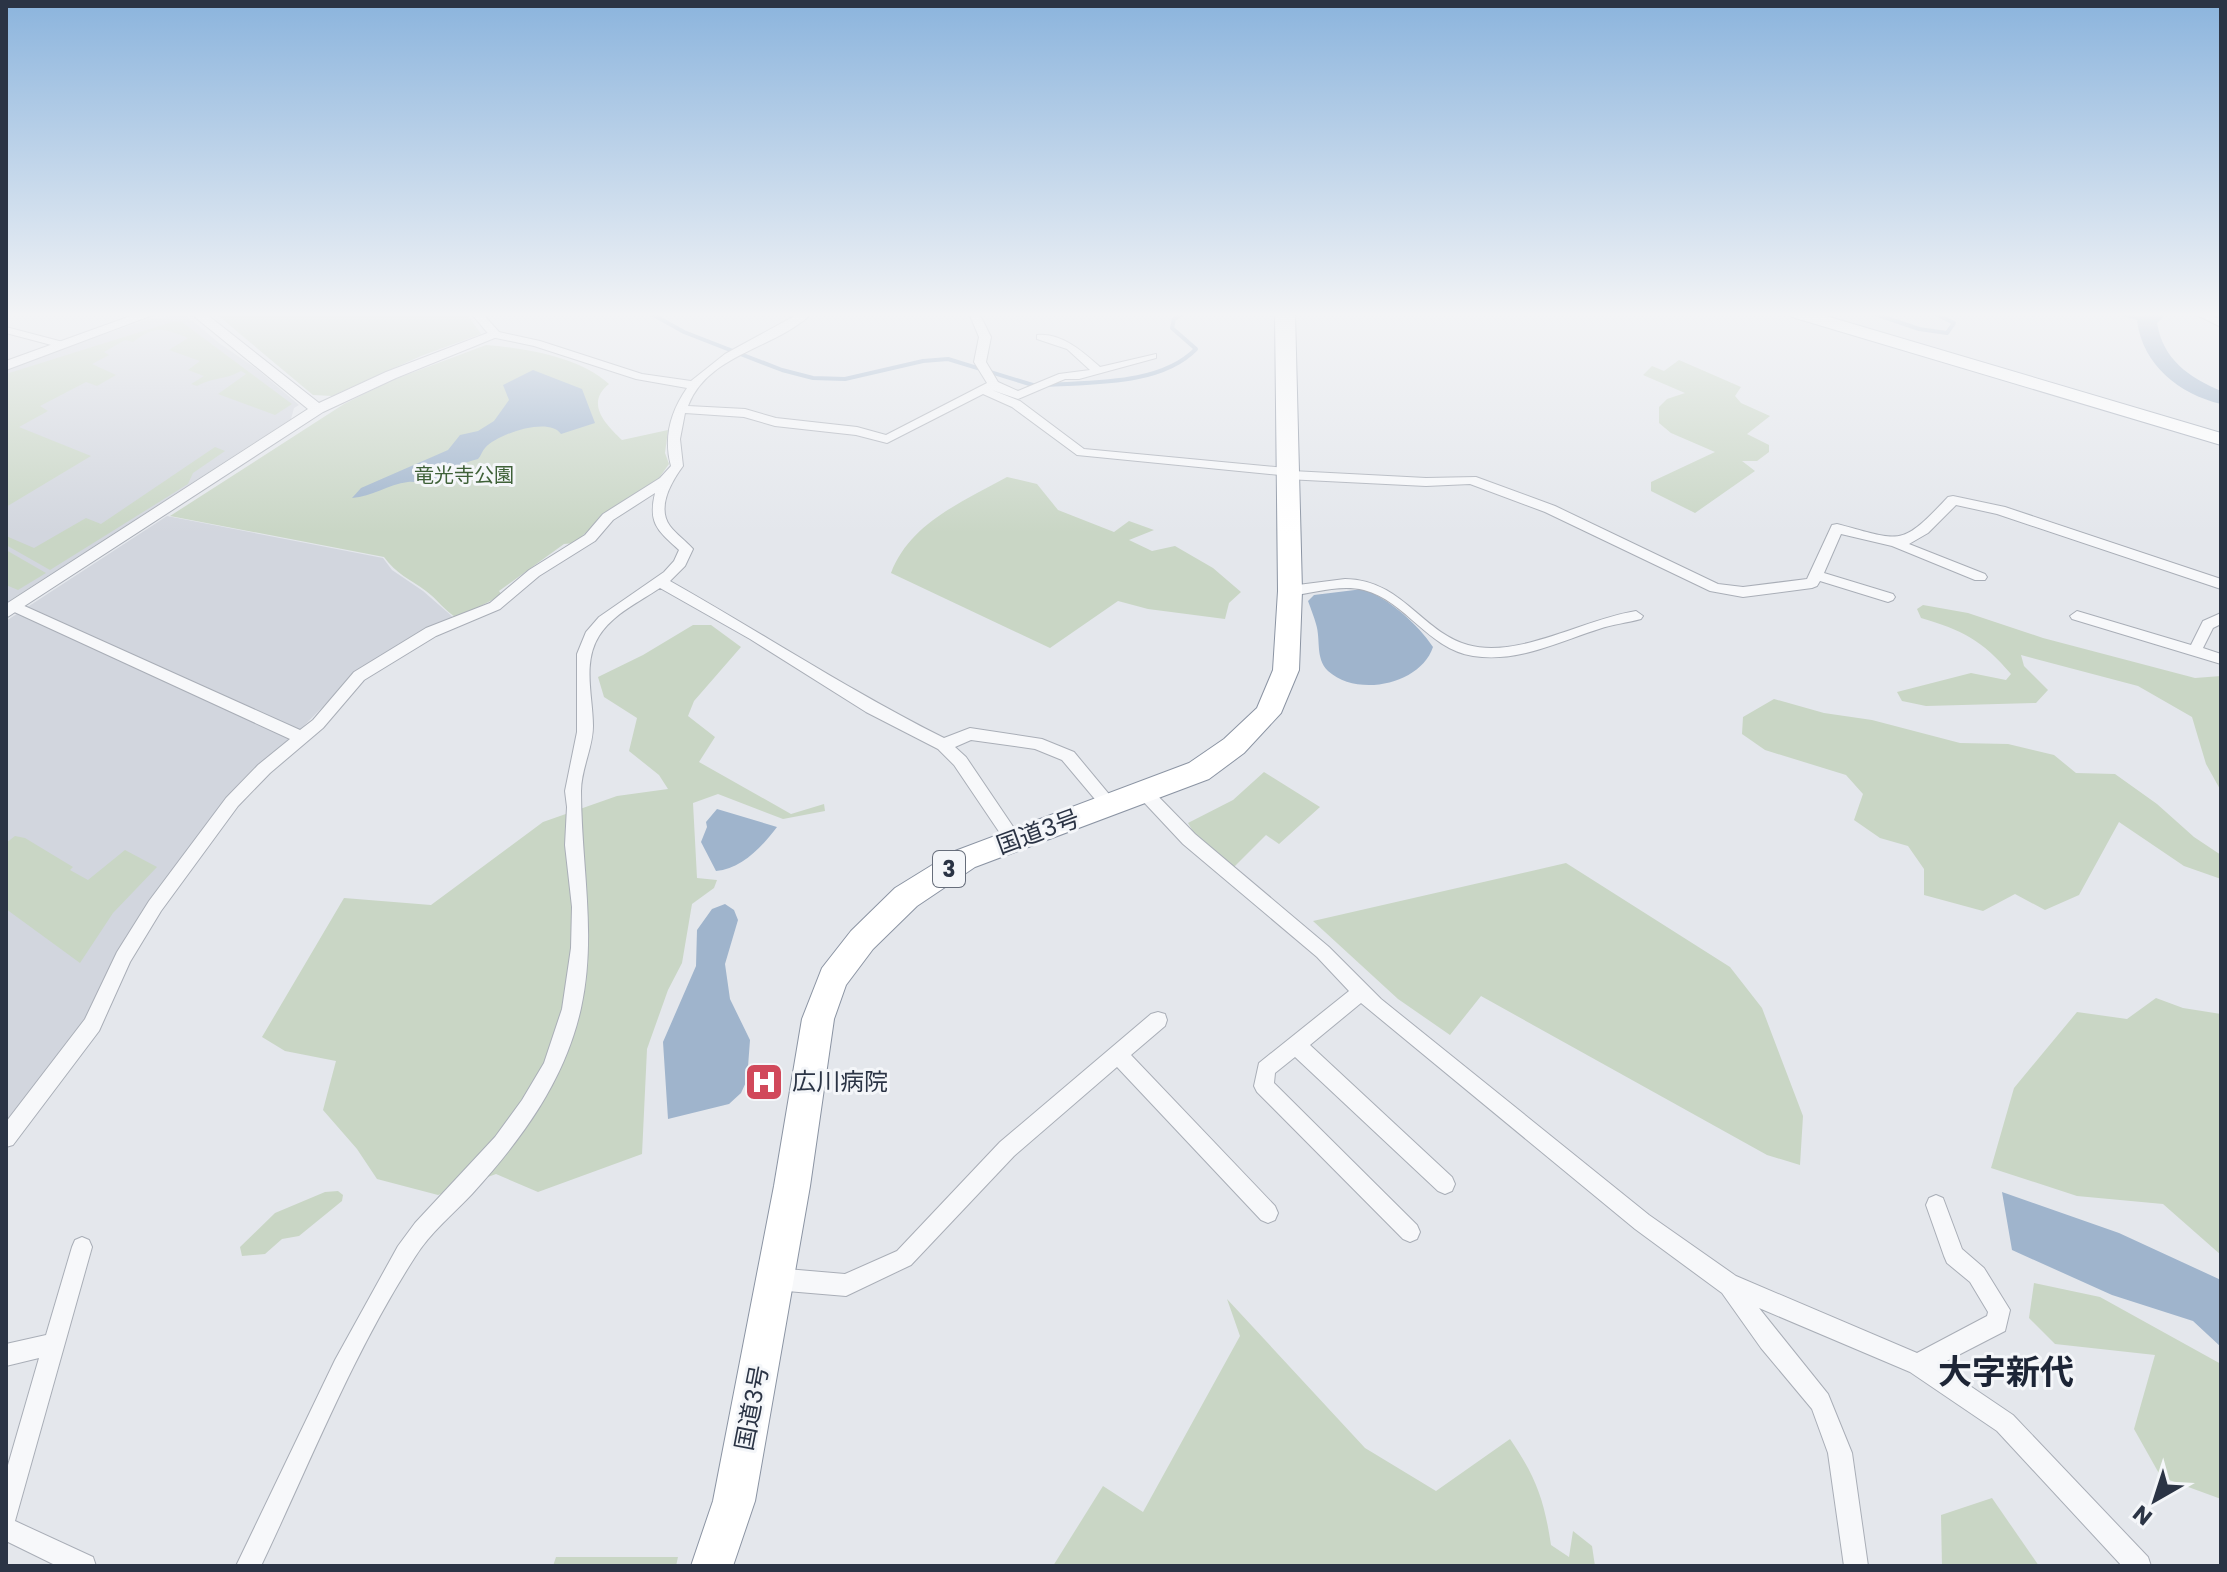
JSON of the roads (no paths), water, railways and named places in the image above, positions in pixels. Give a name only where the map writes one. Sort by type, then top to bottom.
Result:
[{"type":"highway","name":"国道3号","points":[[712,1566],[734,1501],[818,1019],[833,978],[862,940],[906,897],[965,859],[1199,771],[1234,746],[1268,713],[1286,670],[1290,591],[1285,386]]},
{"type":"main road","points":[[2044,386],[2221,439]]},
{"type":"street","points":[[289,386],[318,409]]},
{"type":"street","points":[[10,609],[318,409],[367,386]]},
{"type":"street","points":[[6,1138],[92,1025],[123,957],[155,906],[232,802],[302,738],[359,676],[431,632],[495,606],[534,573],[590,538],[608,517],[665,481],[677,466],[671,447],[679,409],[691,386]]},
{"type":"street","points":[[679,409],[745,413],[775,422],[857,431],[887,439],[988,387],[1018,395],[1038,386]]},
{"type":"street","points":[[988,387],[1081,452],[1286,474],[1426,482],[1471,480],[1550,509],[1685,575],[1730,592],[1812,583],[1837,528],[1898,545],[1980,577]]},
{"type":"street","points":[[248,1566],[354,1347],[406,1250],[477,1175],[508,1134],[548,1076],[561,1045],[579,962],[580,911],[573,841],[576,805],[573,794],[585,732],[584,654],[591,635],[604,619],[679,566],[686,549],[662,528],[656,513],[665,481]]},
{"type":"street","points":[[1898,545],[1921,535],[1953,500],[1965,500],[2221,584]]},
{"type":"street","points":[[1937,580],[1944,563]]},
{"type":"street","points":[[1816,575],[1888,597]]},
{"type":"street","points":[[660,582],[755,635],[871,708],[944,745],[960,761],[1014,840]]},
{"type":"street","points":[[1290,591],[1360,585],[1380,591],[1442,641],[1470,651],[1496,653],[1555,641],[1602,620],[1636,616]]},
{"type":"street","points":[[10,609],[302,738]]},
{"type":"street","points":[[2077,616],[2117,631],[2221,659]]},
{"type":"street","points":[[2195,650],[2208,625],[2221,618]]},
{"type":"street","points":[[944,745],[970,734],[1037,743],[1068,756],[1110,805]]},
{"type":"street","points":[[1145,793],[1189,839],[1323,952],[1362,992],[1642,1222],[1730,1285],[1918,1364],[2005,1423],[2139,1566]]},
{"type":"street","points":[[1362,992],[1266,1069],[1264,1086],[1410,1232]]},
{"type":"street","points":[[775,1279],[846,1285],[904,1258],[1007,1149],[1158,1020]]},
{"type":"street","points":[[1296,1045],[1445,1184]]},
{"type":"street","points":[[1118,1054],[1268,1213]]},
{"type":"street","points":[[1918,1364],[1997,1323],[1999,1310],[1977,1275],[1954,1256],[1936,1205]]},
{"type":"street","points":[[6,1513],[82,1247]]},
{"type":"street","points":[[1730,1285],[1769,1340],[1820,1402],[1840,1453],[1856,1566]]},
{"type":"street","points":[[6,1355],[54,1344]]},
{"type":"street","points":[[6,1529],[84,1566]]},
{"type":"water","points":[[504,386],[575,386],[582,389],[595,423],[561,434],[546,427],[523,429],[500,437],[484,449],[478,459],[463,464],[433,483],[401,483],[352,498],[361,488],[448,450],[460,435],[478,431],[494,421],[509,400]]},
{"type":"water","points":[[1363,589],[1402,613],[1433,647],[1416,670],[1402,678],[1387,683],[1355,684],[1328,671],[1321,660],[1317,630],[1308,601],[1314,595]]},
{"type":"water","points":[[717,809],[777,827],[758,849],[742,861],[716,871],[701,842],[706,822]]},
{"type":"water","points":[[725,904],[734,910],[738,920],[725,964],[730,999],[750,1040],[747,1080],[741,1093],[729,1104],[668,1119],[663,1042],[696,966],[697,930],[712,909]]},
{"type":"water","points":[[2002,1192],[2119,1233],[2221,1280],[2221,1347],[2193,1321],[2112,1295],[2012,1250]]},
{"type":"waterway","points":[[2195,386],[2221,398]]},
{"type":"place","name":"広川病院","points":[[764,1082]]},
{"type":"district","name":"大字新代","points":[[2006,1372]]},
{"type":"park label","name":"竜光寺公園","points":[[464,475]]}]
